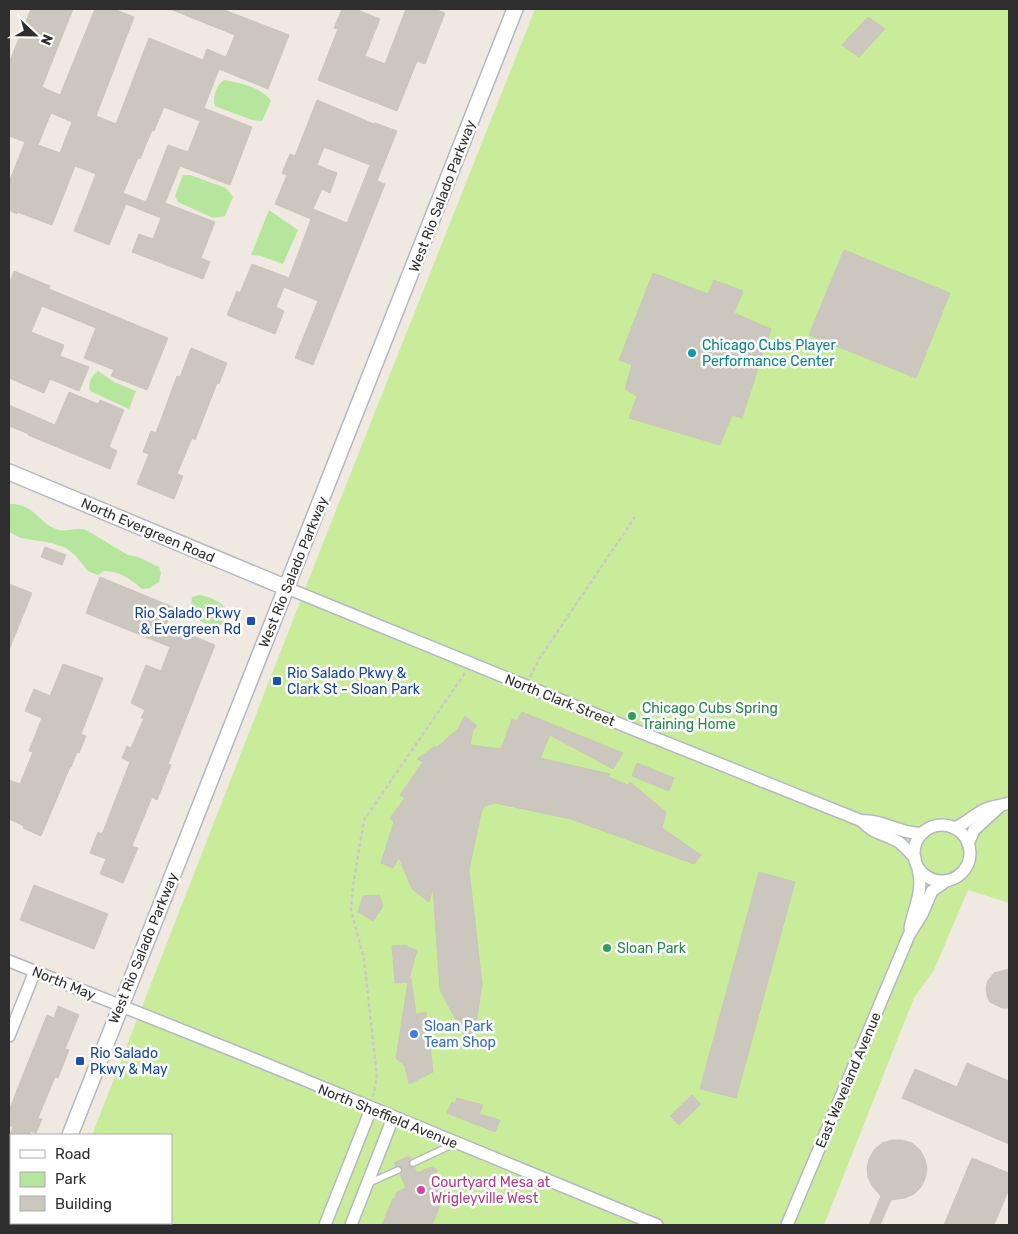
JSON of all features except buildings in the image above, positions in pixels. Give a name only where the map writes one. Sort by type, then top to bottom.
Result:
[{"type":"main road","name":"West Rio Salado Parkway","points":[[70,1134],[515,9]]},
{"type":"main road","name":"North Evergreen Road","points":[[9,472],[287,588]]},
{"type":"street","name":"North Clark Street","points":[[287,588],[862,821],[869,829],[898,842],[916,863]]},
{"type":"street","points":[[954,828],[962,834],[968,844],[969,858],[966,868],[956,878],[946,881],[930,878],[916,863],[916,843],[923,833],[937,826],[954,828],[965,824],[986,808],[1004,805]]},
{"type":"street","points":[[968,844],[974,830],[1004,805]]},
{"type":"street","name":"North Clark Street","points":[[862,821],[872,820],[908,833],[923,833]]},
{"type":"street","name":"East Waveland Avenue","points":[[909,935],[913,911],[921,891],[916,863]]},
{"type":"street","name":"East Waveland Avenue","points":[[787,1225],[909,935],[922,914],[932,891],[946,881]]},
{"type":"street","name":"North May","points":[[9,961],[120,1006]]},
{"type":"street","points":[[9,1036],[35,971]]},
{"type":"street","name":"North Sheffield Avenue","points":[[120,1006],[657,1225]]},
{"type":"street","points":[[325,1225],[371,1109]]},
{"type":"street","points":[[351,1225],[393,1118]]},
{"type":"lane","points":[[412,1163],[456,1144]]},
{"type":"lane","points":[[367,1184],[398,1170]]},
{"type":"path","points":[[526,686],[539,659],[635,518]]},
{"type":"path","points":[[371,1109],[377,1077],[364,959],[352,910],[353,886],[364,820],[471,663]]},
{"type":"green space","name":"Chicago Cubs Spring Training Home","points":[[535,9],[1009,9],[1009,903],[968,890],[934,970],[914,998],[824,1225],[57,1225],[172,1224],[172,1134],[92,1134],[323,543]]},
{"type":"green space","points":[[224,80],[250,86],[267,96],[271,101],[262,121],[252,120],[215,106],[215,92]]},
{"type":"green space","points":[[183,175],[190,175],[226,188],[233,197],[225,216],[213,218],[178,202],[175,196]]},
{"type":"green space","points":[[269,210],[298,230],[283,264],[261,256],[251,255]]},
{"type":"green space","points":[[98,371],[114,382],[136,391],[129,409],[90,391],[89,385],[91,380]]},
{"type":"green space","points":[[9,504],[31,510],[46,523],[59,530],[86,530],[128,555],[138,557],[159,567],[161,573],[159,582],[150,588],[142,589],[129,579],[115,572],[104,571],[98,575],[88,571],[75,555],[66,548],[52,543],[21,538],[9,532]]},
{"type":"green space","points":[[199,595],[220,603],[227,611],[229,623],[222,625],[207,624],[197,618],[193,612],[192,597]]},
{"type":"place","name":"Chicago Cubs Player Performance Center","points":[[692,353]]},
{"type":"place","name":"Rio Salado Pkwy & Evergreen Rd","points":[[251,621]]},
{"type":"place","name":"Rio Salado Pkwy & Clark St - Sloan Park","points":[[277,681]]},
{"type":"place","name":"Chicago Cubs Spring Training Home","points":[[632,716]]},
{"type":"place","name":"Sloan Park","points":[[607,948]]},
{"type":"place","name":"Sloan Park Team Shop","points":[[414,1034]]},
{"type":"place","name":"Rio Salado Pkwy & May","points":[[80,1061]]},
{"type":"place","name":"Courtyard Mesa at Wrigleyville West","points":[[421,1190]]}]
